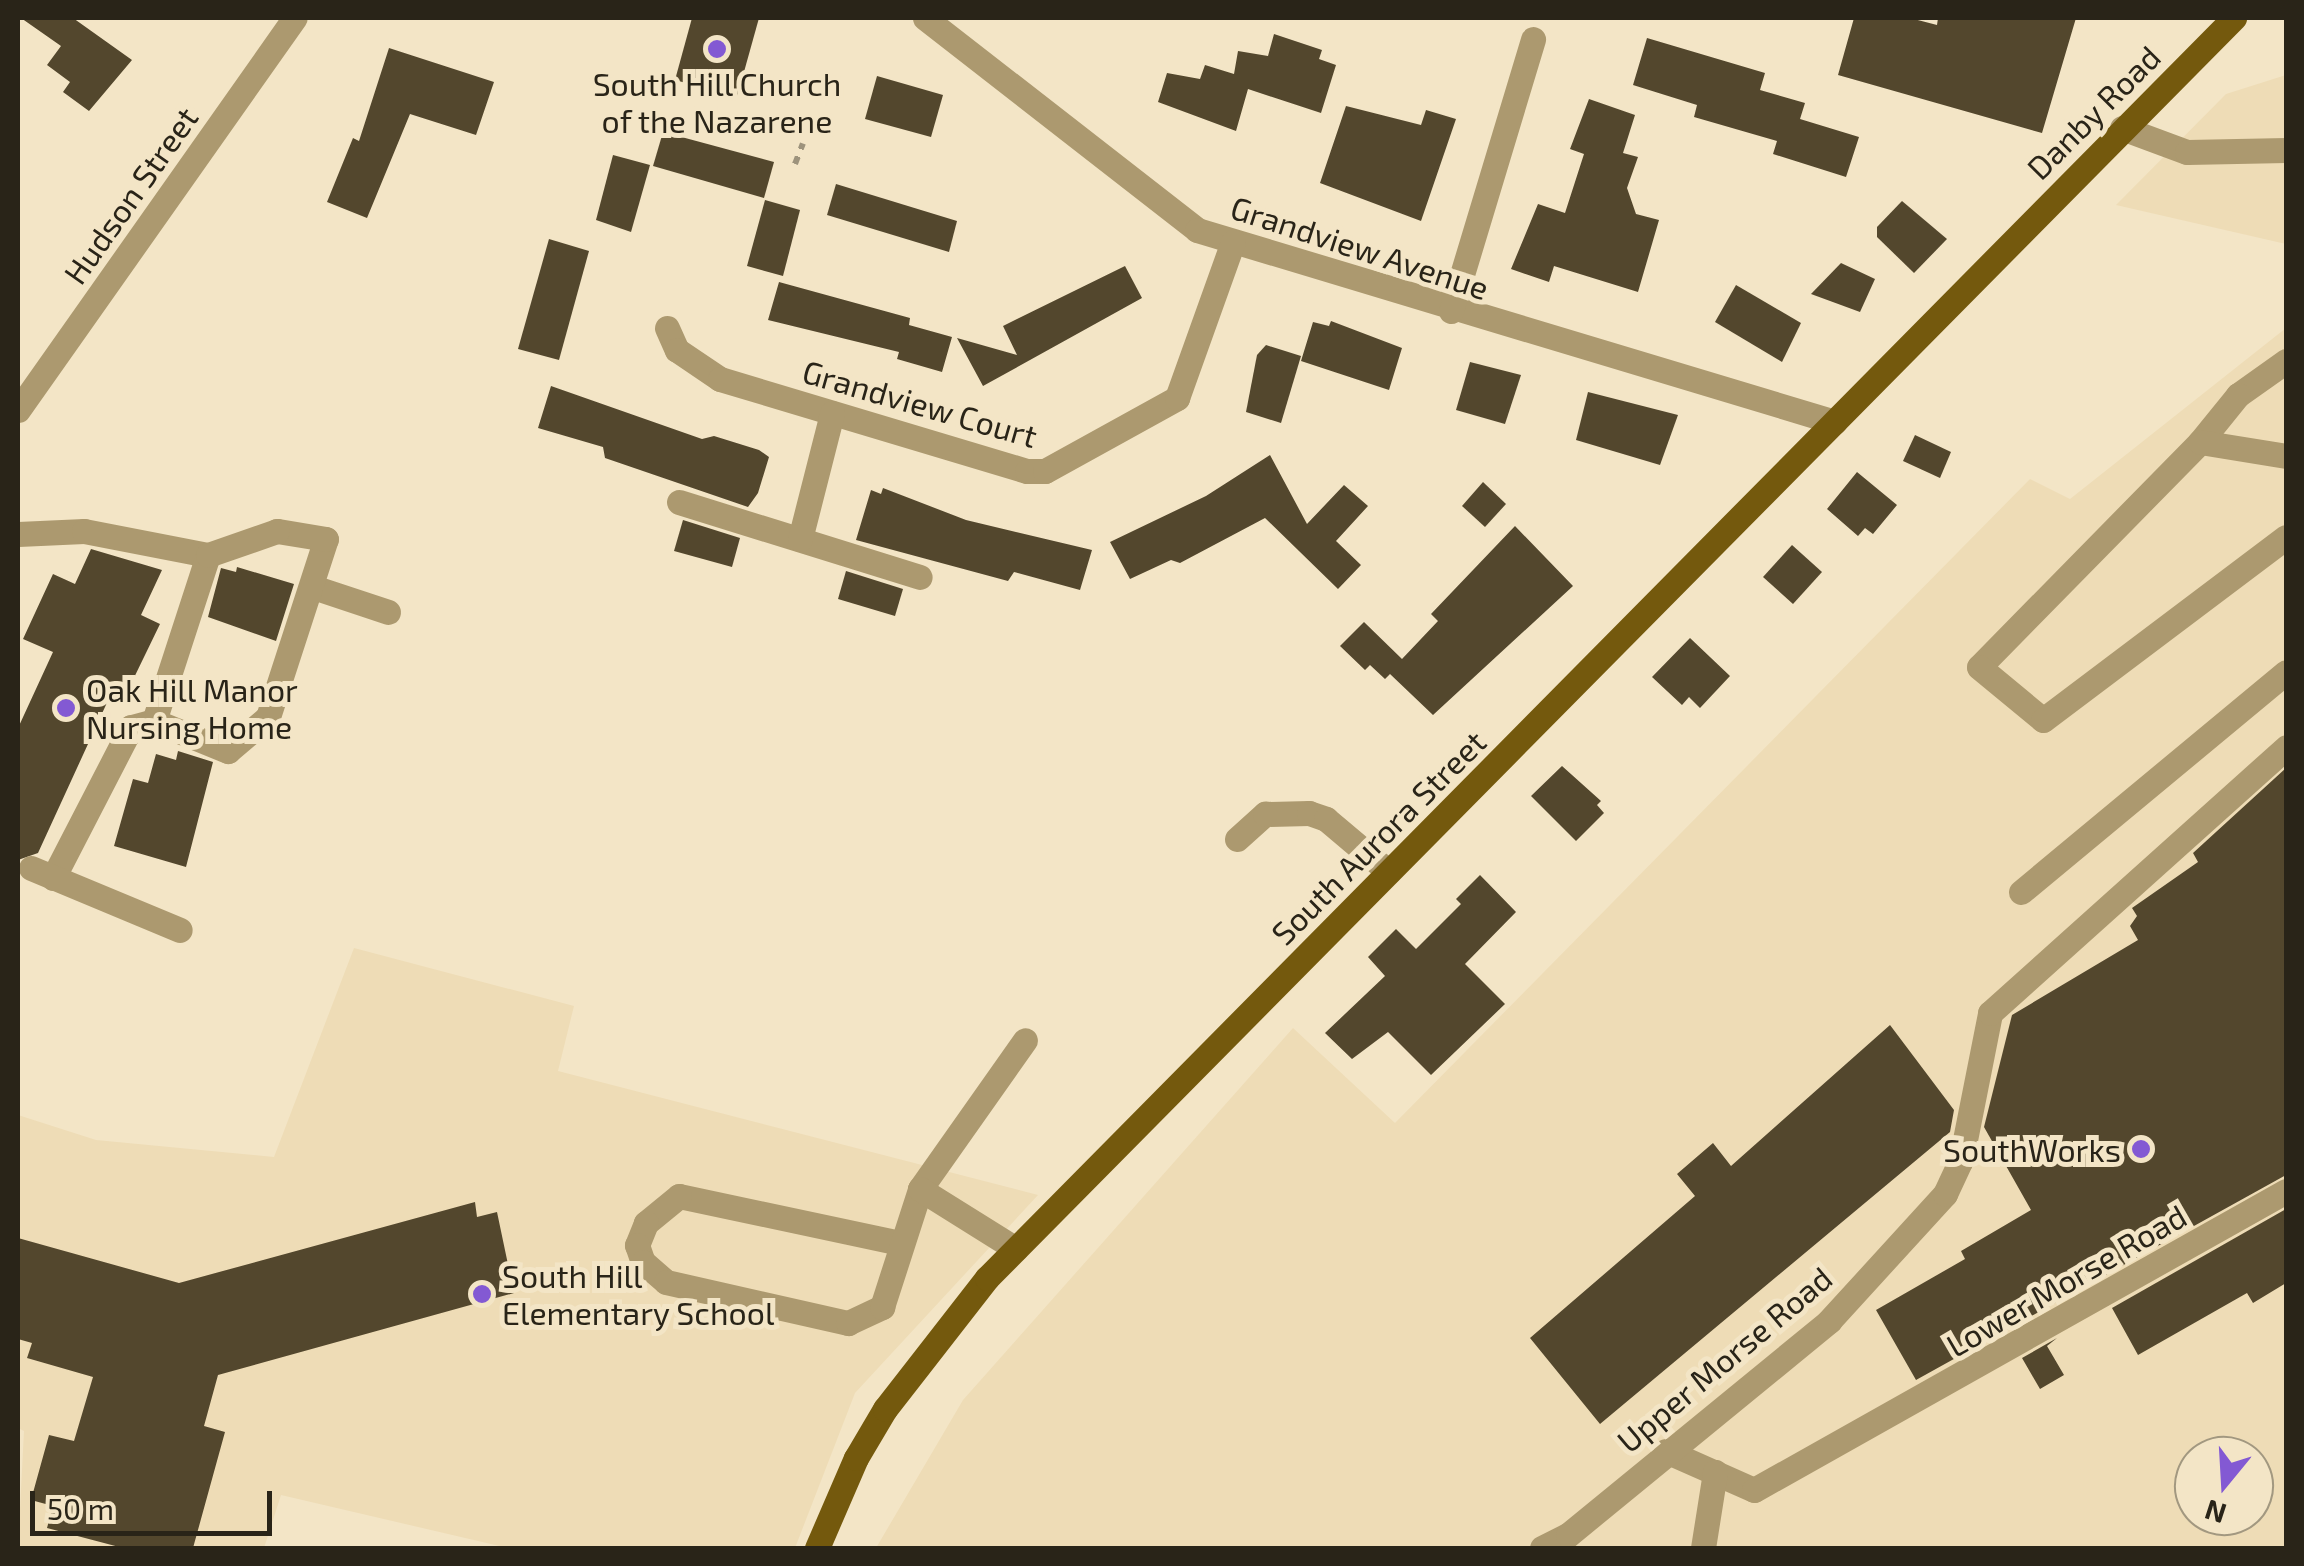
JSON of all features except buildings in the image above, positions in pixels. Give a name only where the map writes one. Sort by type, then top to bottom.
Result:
[{"type":"main road","name":"Danby Road","points":[[2041,211],[2234,18]]},
{"type":"main road","name":"South Aurora Street","points":[[817,1548],[886,1409],[1016,1249],[2041,211]]},
{"type":"street","name":"Hudson Street","points":[[18,410],[295,18]]},
{"type":"street","name":"Grandview Avenue","points":[[924,18],[1172,213],[1233,242],[1451,311],[1835,422]]},
{"type":"street","points":[[1451,311],[1532,39]]},
{"type":"street","points":[[2122,128],[2187,152],[2286,150]]},
{"type":"street","name":"Grandview Court","points":[[667,328],[677,350],[696,367],[832,413],[1045,471],[1178,398],[1233,242]]},
{"type":"street","points":[[2286,361],[2238,395],[2200,442],[1979,667],[2044,720],[2286,537]]},
{"type":"street","points":[[800,539],[832,413]]},
{"type":"street","points":[[2200,442],[2286,456]]},
{"type":"street","points":[[679,502],[920,577]]},
{"type":"street","points":[[18,534],[84,531],[208,555],[277,530],[326,539],[268,717],[228,751],[154,721],[130,727],[42,872],[180,930]]},
{"type":"street","points":[[154,721],[208,555]]},
{"type":"street","points":[[313,587],[388,612]]},
{"type":"street","points":[[2021,892],[2286,672]]},
{"type":"street","name":"Upper Morse Road","points":[[1542,1548],[1829,1321],[1945,1194],[1961,1160],[1990,1013],[2008,991],[2286,747]]},
{"type":"street","points":[[1237,840],[1265,814],[1309,813],[1326,819],[1389,872]]},
{"type":"street","points":[[900,1242],[680,1196],[646,1223],[637,1245],[644,1262],[666,1282],[848,1323],[882,1307],[920,1189],[1025,1040]]},
{"type":"street","points":[[920,1189],[1016,1249]]},
{"type":"street","name":"Lower Morse Road","points":[[1715,1472],[1754,1490],[1878,1425],[2286,1191]]},
{"type":"street","points":[[1666,1451],[1715,1472],[1702,1548]]},
{"type":"path","points":[[795,164],[803,143]]},
{"type":"shaded area","points":[[2286,75],[2286,244],[2116,205],[2226,94]]},
{"type":"shaded area","name":"SouthWorks","points":[[2286,328],[2286,1548],[876,1548],[963,1400],[1293,1028],[1395,1123],[2030,479],[2070,499]]},
{"type":"shaded area","name":"South Hill Elementary School","points":[[354,948],[574,1006],[558,1071],[1038,1195],[855,1393],[795,1548],[508,1548],[281,1495],[264,1548],[18,1548],[24,1431],[18,1428],[18,1115],[96,1140],[274,1157]]},
{"type":"place","name":"South Hill Church of the Nazarene","points":[[717,49]]},
{"type":"place","name":"Oak Hill Manor Nursing Home","points":[[66,708]]},
{"type":"place","name":"SouthWorks","points":[[2141,1149]]},
{"type":"place","name":"South Hill Elementary School","points":[[482,1294]]}]
